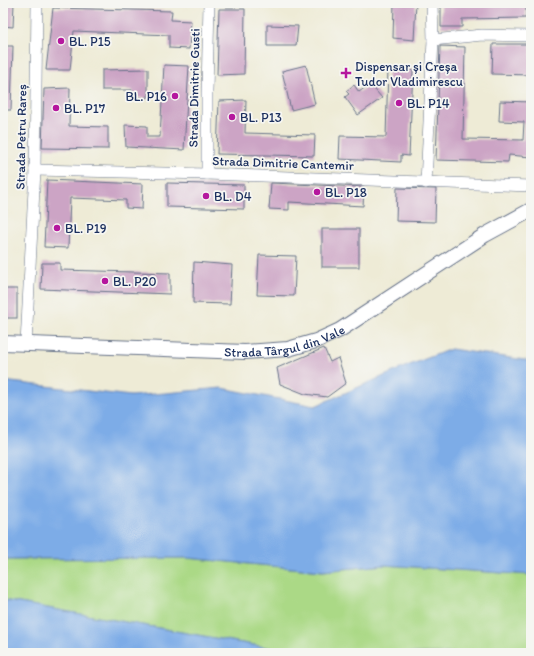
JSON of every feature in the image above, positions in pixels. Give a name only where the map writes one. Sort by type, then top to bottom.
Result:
[{"type":"street","name":"Strada Petru Rareș","points":[[26,344],[35,170],[37,3]]},
{"type":"street","name":"Strada Dimitrie Gusti","points":[[207,174],[209,3]]},
{"type":"street","points":[[426,183],[433,40],[432,3]]},
{"type":"street","points":[[433,40],[482,35],[531,36]]},
{"type":"street","name":"Strada Dimitrie Cantemir","points":[[35,170],[207,174],[531,186]]},
{"type":"street","name":"Strada Târgul din Vale","points":[[3,343],[245,352],[288,349],[316,341],[340,330],[485,235],[531,210]]},
{"type":"green space","points":[[187,558],[323,571],[384,565],[531,575],[531,653],[298,653],[3,600],[3,559]]},
{"type":"water","points":[[451,349],[531,361],[531,575],[384,565],[323,571],[187,558],[3,559],[3,381],[131,396],[222,388],[315,406],[407,366]]},
{"type":"water","points":[[3,600],[298,653],[3,653]]},
{"type":"building","points":[[3,3],[14,3],[13,27],[3,26]]},
{"type":"building","points":[[394,3],[416,3],[414,40],[393,38]]},
{"type":"building","points":[[441,3],[526,3],[526,18],[462,19],[462,27],[441,27]]},
{"type":"building","name":"BL. P15","points":[[53,8],[172,11],[171,20],[191,21],[189,49],[169,48],[169,35],[74,31],[70,70],[46,70]]},
{"type":"building","points":[[219,9],[245,9],[244,74],[217,75]]},
{"type":"building","points":[[267,25],[298,26],[296,46],[267,46]]},
{"type":"building","points":[[493,44],[531,44],[531,75],[492,74]]},
{"type":"building","points":[[3,46],[13,46],[11,110],[3,110]]},
{"type":"building","points":[[440,46],[465,47],[463,139],[523,140],[524,122],[499,121],[500,101],[531,102],[531,157],[509,155],[508,162],[436,160]]},
{"type":"building","name":"BL. P16","points":[[164,65],[189,66],[184,150],[126,147],[125,125],[147,126],[147,137],[160,137]]},
{"type":"building","points":[[306,65],[315,104],[291,110],[282,71]]},
{"type":"building","name":"BL. P14","points":[[388,68],[413,70],[409,156],[401,155],[401,162],[339,159],[340,136],[386,137]]},
{"type":"building","points":[[148,69],[148,98],[133,98],[132,90],[102,90],[102,70]]},
{"type":"building","points":[[370,84],[382,98],[358,115],[345,97],[349,94],[346,91],[354,85],[359,92]]},
{"type":"building","name":"BL. P17","points":[[70,88],[69,126],[108,127],[108,149],[42,148],[44,89]]},
{"type":"building","name":"BL. P13","points":[[246,100],[245,133],[315,135],[314,156],[217,154],[219,101]]},
{"type":"building","name":"BL. P19","points":[[47,180],[143,184],[142,209],[126,208],[126,200],[70,198],[68,248],[44,247]]},
{"type":"building","name":"BL. D4","points":[[167,183],[244,185],[244,209],[167,207]]},
{"type":"building","name":"BL. P18","points":[[271,183],[364,187],[363,206],[289,202],[289,210],[269,209]]},
{"type":"building","points":[[397,188],[436,189],[435,222],[396,221]]},
{"type":"building","points":[[322,229],[359,229],[359,267],[322,267]]},
{"type":"building","points":[[259,255],[296,256],[294,296],[257,295]]},
{"type":"building","points":[[194,262],[232,265],[230,304],[193,303]]},
{"type":"building","name":"BL. P20","points":[[42,263],[60,263],[60,270],[170,273],[170,294],[41,289]]},
{"type":"building","points":[[3,289],[17,289],[17,318],[3,318]]},
{"type":"building","points":[[324,348],[330,362],[338,358],[346,383],[327,397],[305,394],[280,384],[277,368]]},
{"type":"place","name":"BL. P15","points":[[61,41]]},
{"type":"place","name":"Dispensar și Creșa Tudor Vladimirescu","points":[[346,73]]},
{"type":"place","name":"BL. P16","points":[[175,96]]},
{"type":"place","name":"BL. P14","points":[[399,103]]},
{"type":"place","name":"BL. P17","points":[[56,108]]},
{"type":"place","name":"BL. P13","points":[[232,117]]},
{"type":"place","name":"BL. P18","points":[[317,192]]},
{"type":"place","name":"BL. D4","points":[[206,196]]},
{"type":"place","name":"BL. P19","points":[[57,228]]},
{"type":"place","name":"BL. P20","points":[[105,281]]}]
